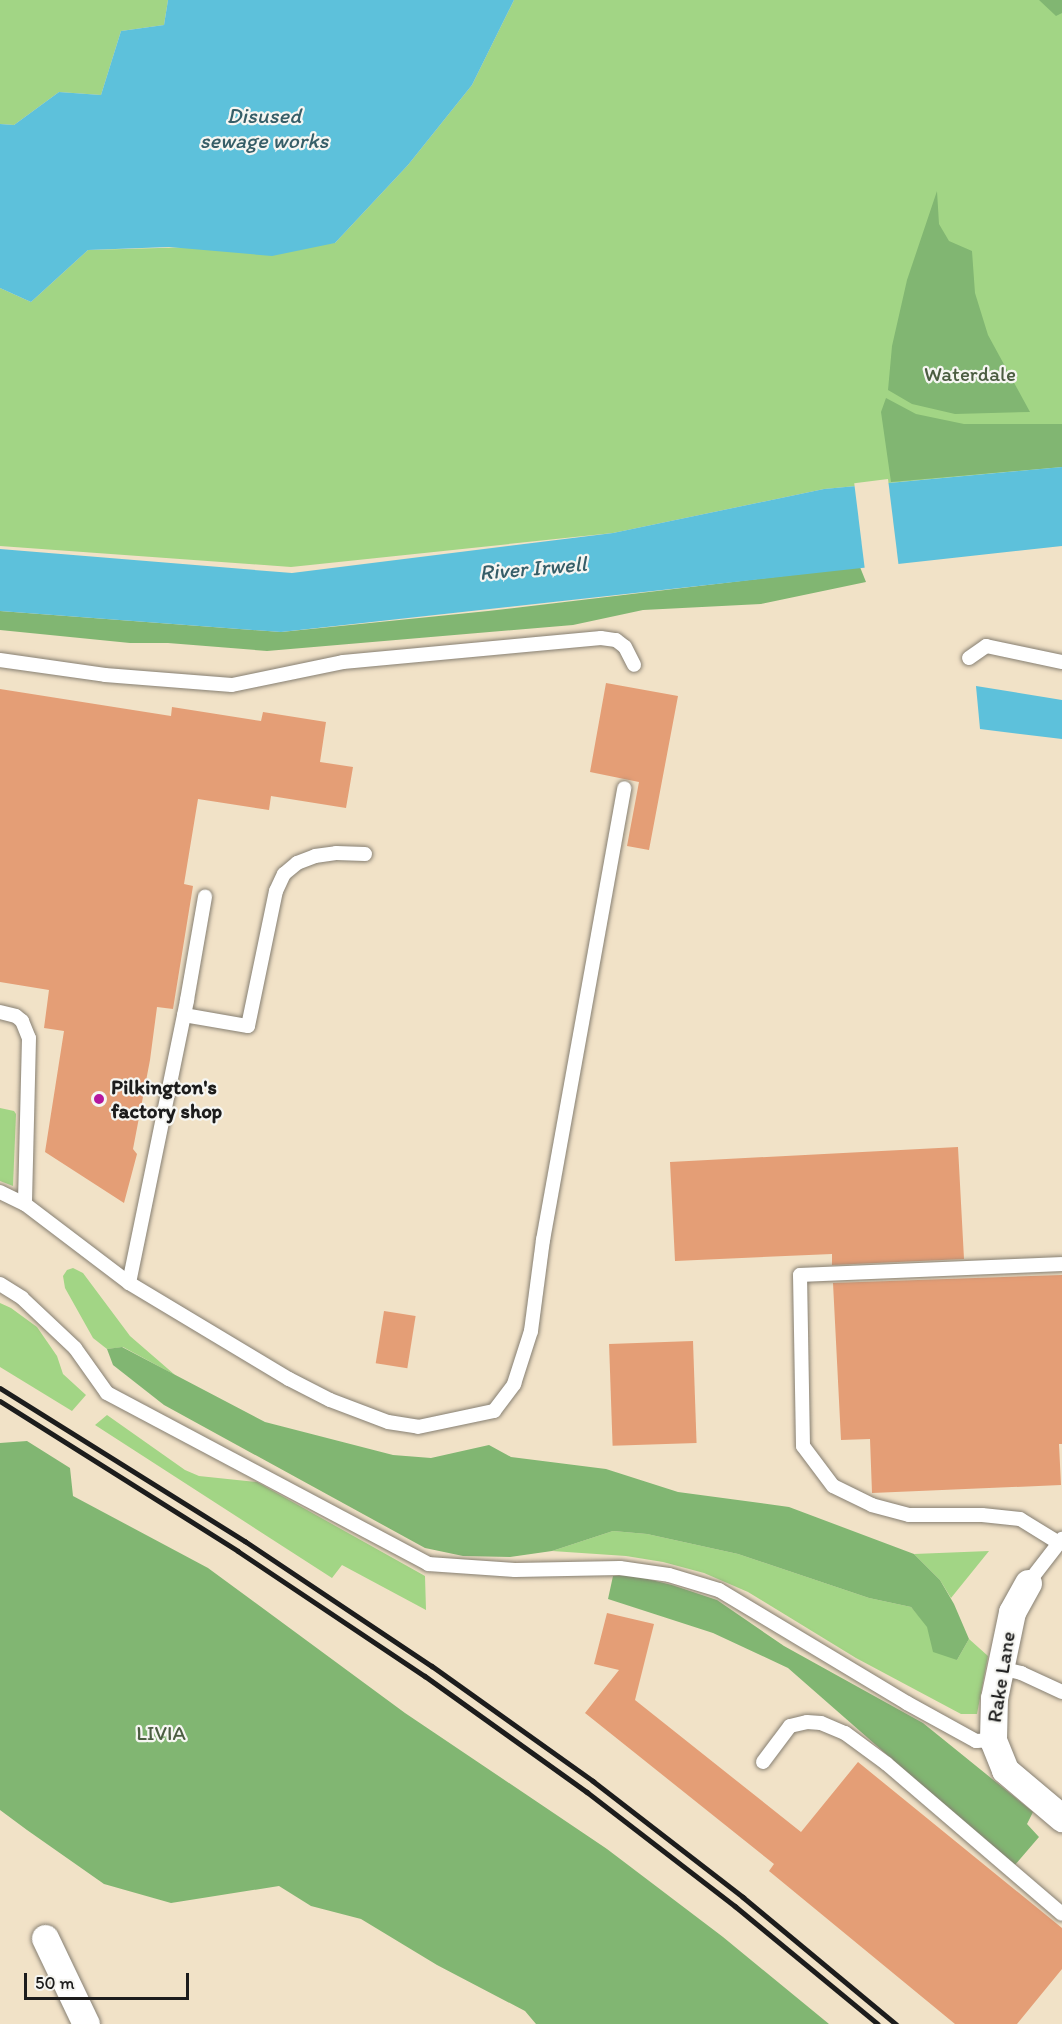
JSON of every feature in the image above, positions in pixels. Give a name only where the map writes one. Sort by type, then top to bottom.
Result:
[{"type":"street","name":"Rake Lane","points":[[1028,1583],[1012,1612],[994,1698],[993,1740],[1005,1770],[1062,1818]]},
{"type":"street","points":[[45,1938],[86,2024]]},
{"type":"lane","points":[[0,660],[105,675],[232,685],[343,662],[602,638],[616,640],[625,647],[634,665]]},
{"type":"lane","points":[[969,658],[986,646],[1062,662]]},
{"type":"lane","points":[[0,1192],[25,1204],[129,1283],[289,1379],[330,1400],[388,1422],[418,1427],[494,1411],[514,1384],[531,1331],[545,1228],[624,788]]},
{"type":"lane","points":[[184,1015],[248,1026],[273,902],[284,874],[297,863],[315,856],[336,853],[365,854]]},
{"type":"lane","points":[[129,1283],[184,1015],[205,897]]},
{"type":"lane","points":[[0,1012],[16,1016],[22,1021],[29,1038],[25,1204]]},
{"type":"lane","points":[[1028,1583],[1060,1541],[1020,1519],[982,1515],[909,1515],[872,1506],[833,1486],[803,1446],[800,1275],[1062,1264]]},
{"type":"lane","points":[[0,1284],[22,1298],[75,1348],[107,1393],[428,1564],[515,1570],[620,1568],[669,1575],[719,1590],[907,1703],[976,1741],[993,1740]]},
{"type":"lane","points":[[1000,1668],[1021,1673],[1062,1692]]},
{"type":"lane","points":[[763,1762],[790,1726],[807,1722],[821,1724],[845,1733],[887,1764],[1062,1914]]},
{"type":"green space","points":[[0,0],[168,0],[164,25],[121,31],[101,95],[59,92],[14,125],[0,124]]},
{"type":"green space","name":"Waterdale","points":[[514,0],[1062,0],[1062,467],[824,489],[613,533],[291,567],[0,546],[0,288],[31,302],[88,250],[335,243],[408,165],[472,85]]},
{"type":"green space","points":[[1039,0],[1062,0],[1062,13],[1056,16]]},
{"type":"green space","name":"Waterdale","points":[[937,191],[939,224],[949,241],[972,251],[975,293],[988,335],[1030,412],[955,414],[912,404],[888,390],[892,346],[907,280]]},
{"type":"green space","points":[[886,398],[916,414],[964,424],[1062,424],[1062,467],[891,482],[881,412]]},
{"type":"green space","points":[[860,567],[866,582],[761,604],[643,610],[573,625],[267,651],[168,643],[130,643],[0,630],[0,611],[281,632],[488,611]]},
{"type":"green space","points":[[0,1108],[14,1111],[16,1114],[13,1186],[0,1181]]},
{"type":"green space","points":[[73,1268],[83,1273],[130,1336],[175,1375],[123,1347],[107,1349],[93,1338],[65,1288],[63,1276],[67,1270]]},
{"type":"green space","points":[[0,1303],[37,1327],[57,1356],[63,1374],[86,1395],[72,1411],[0,1367]]},
{"type":"green space","points":[[122,1347],[265,1422],[393,1455],[431,1458],[489,1445],[511,1457],[606,1469],[678,1492],[789,1507],[914,1554],[940,1580],[954,1604],[969,1639],[957,1660],[933,1652],[927,1627],[911,1607],[869,1598],[738,1554],[647,1534],[613,1531],[552,1551],[510,1557],[463,1556],[425,1548],[164,1405],[113,1365],[107,1349]]},
{"type":"green space","points":[[107,1415],[185,1470],[199,1476],[257,1482],[425,1576],[426,1610],[342,1565],[332,1578],[95,1425]]},
{"type":"green space","name":"LIVIA","points":[[27,1441],[70,1468],[73,1496],[208,1568],[405,1713],[607,1849],[723,1937],[829,2024],[536,2024],[525,2011],[437,1965],[361,1919],[311,1906],[279,1886],[171,1903],[104,1884],[27,1830],[0,1810],[0,1443]]},
{"type":"green space","points":[[613,1531],[647,1534],[738,1554],[869,1598],[911,1607],[957,1660],[969,1639],[988,1656],[977,1714],[961,1714],[856,1658],[748,1592],[704,1573],[663,1562],[626,1556],[552,1551]]},
{"type":"green space","points":[[989,1551],[951,1598],[940,1580],[914,1554]]},
{"type":"green space","points":[[631,1575],[672,1585],[717,1600],[784,1646],[923,1723],[1033,1812],[1027,1824],[1039,1837],[1014,1866],[788,1668],[713,1633],[608,1599],[613,1576]]},
{"type":"water","name":"Disused sewage works","points":[[168,0],[514,0],[472,85],[408,165],[335,243],[272,256],[169,247],[88,250],[31,302],[0,288],[0,124],[14,125],[59,92],[101,95],[121,31],[164,25]]},
{"type":"water","name":"River Irwell","points":[[1062,467],[1062,546],[281,632],[0,611],[0,549],[292,573],[613,533],[824,489]]},
{"type":"water","points":[[976,686],[1062,700],[1062,739],[980,729]]},
{"type":"pier","points":[[888,479],[899,567],[865,571],[854,483]]},
{"type":"building","points":[[606,683],[678,696],[649,850],[627,846],[639,782],[590,772]]},
{"type":"building","points":[[0,689],[171,716],[172,707],[261,721],[263,712],[326,722],[320,762],[353,767],[346,808],[271,796],[269,810],[198,799],[184,884],[193,886],[173,1009],[157,1007],[150,1060],[133,1149],[137,1154],[124,1203],[45,1152],[64,1031],[44,1028],[49,990],[0,982]]},
{"type":"building","points":[[958,1147],[964,1259],[832,1265],[832,1254],[675,1261],[670,1162]]},
{"type":"building","points":[[1062,1275],[1062,1444],[1059,1444],[1061,1485],[872,1493],[870,1439],[841,1440],[833,1283]]},
{"type":"building","points":[[384,1311],[416,1316],[407,1368],[376,1363]]},
{"type":"building","points":[[693,1341],[697,1443],[613,1446],[609,1344]]},
{"type":"building","points":[[607,1613],[654,1624],[635,1700],[801,1832],[858,1762],[1062,1928],[1062,1969],[1017,2024],[955,2024],[769,1871],[774,1864],[585,1713],[619,1670],[594,1664]]},
{"type":"railway","points":[[0,1388],[245,1541],[432,1666],[593,1781],[743,1897],[896,2024]]},
{"type":"railway","points":[[0,1401],[238,1551],[425,1676],[587,1792],[735,1906],[878,2024]]},
{"type":"place","name":"Pilkington's factory shop","points":[[99,1099]]}]
